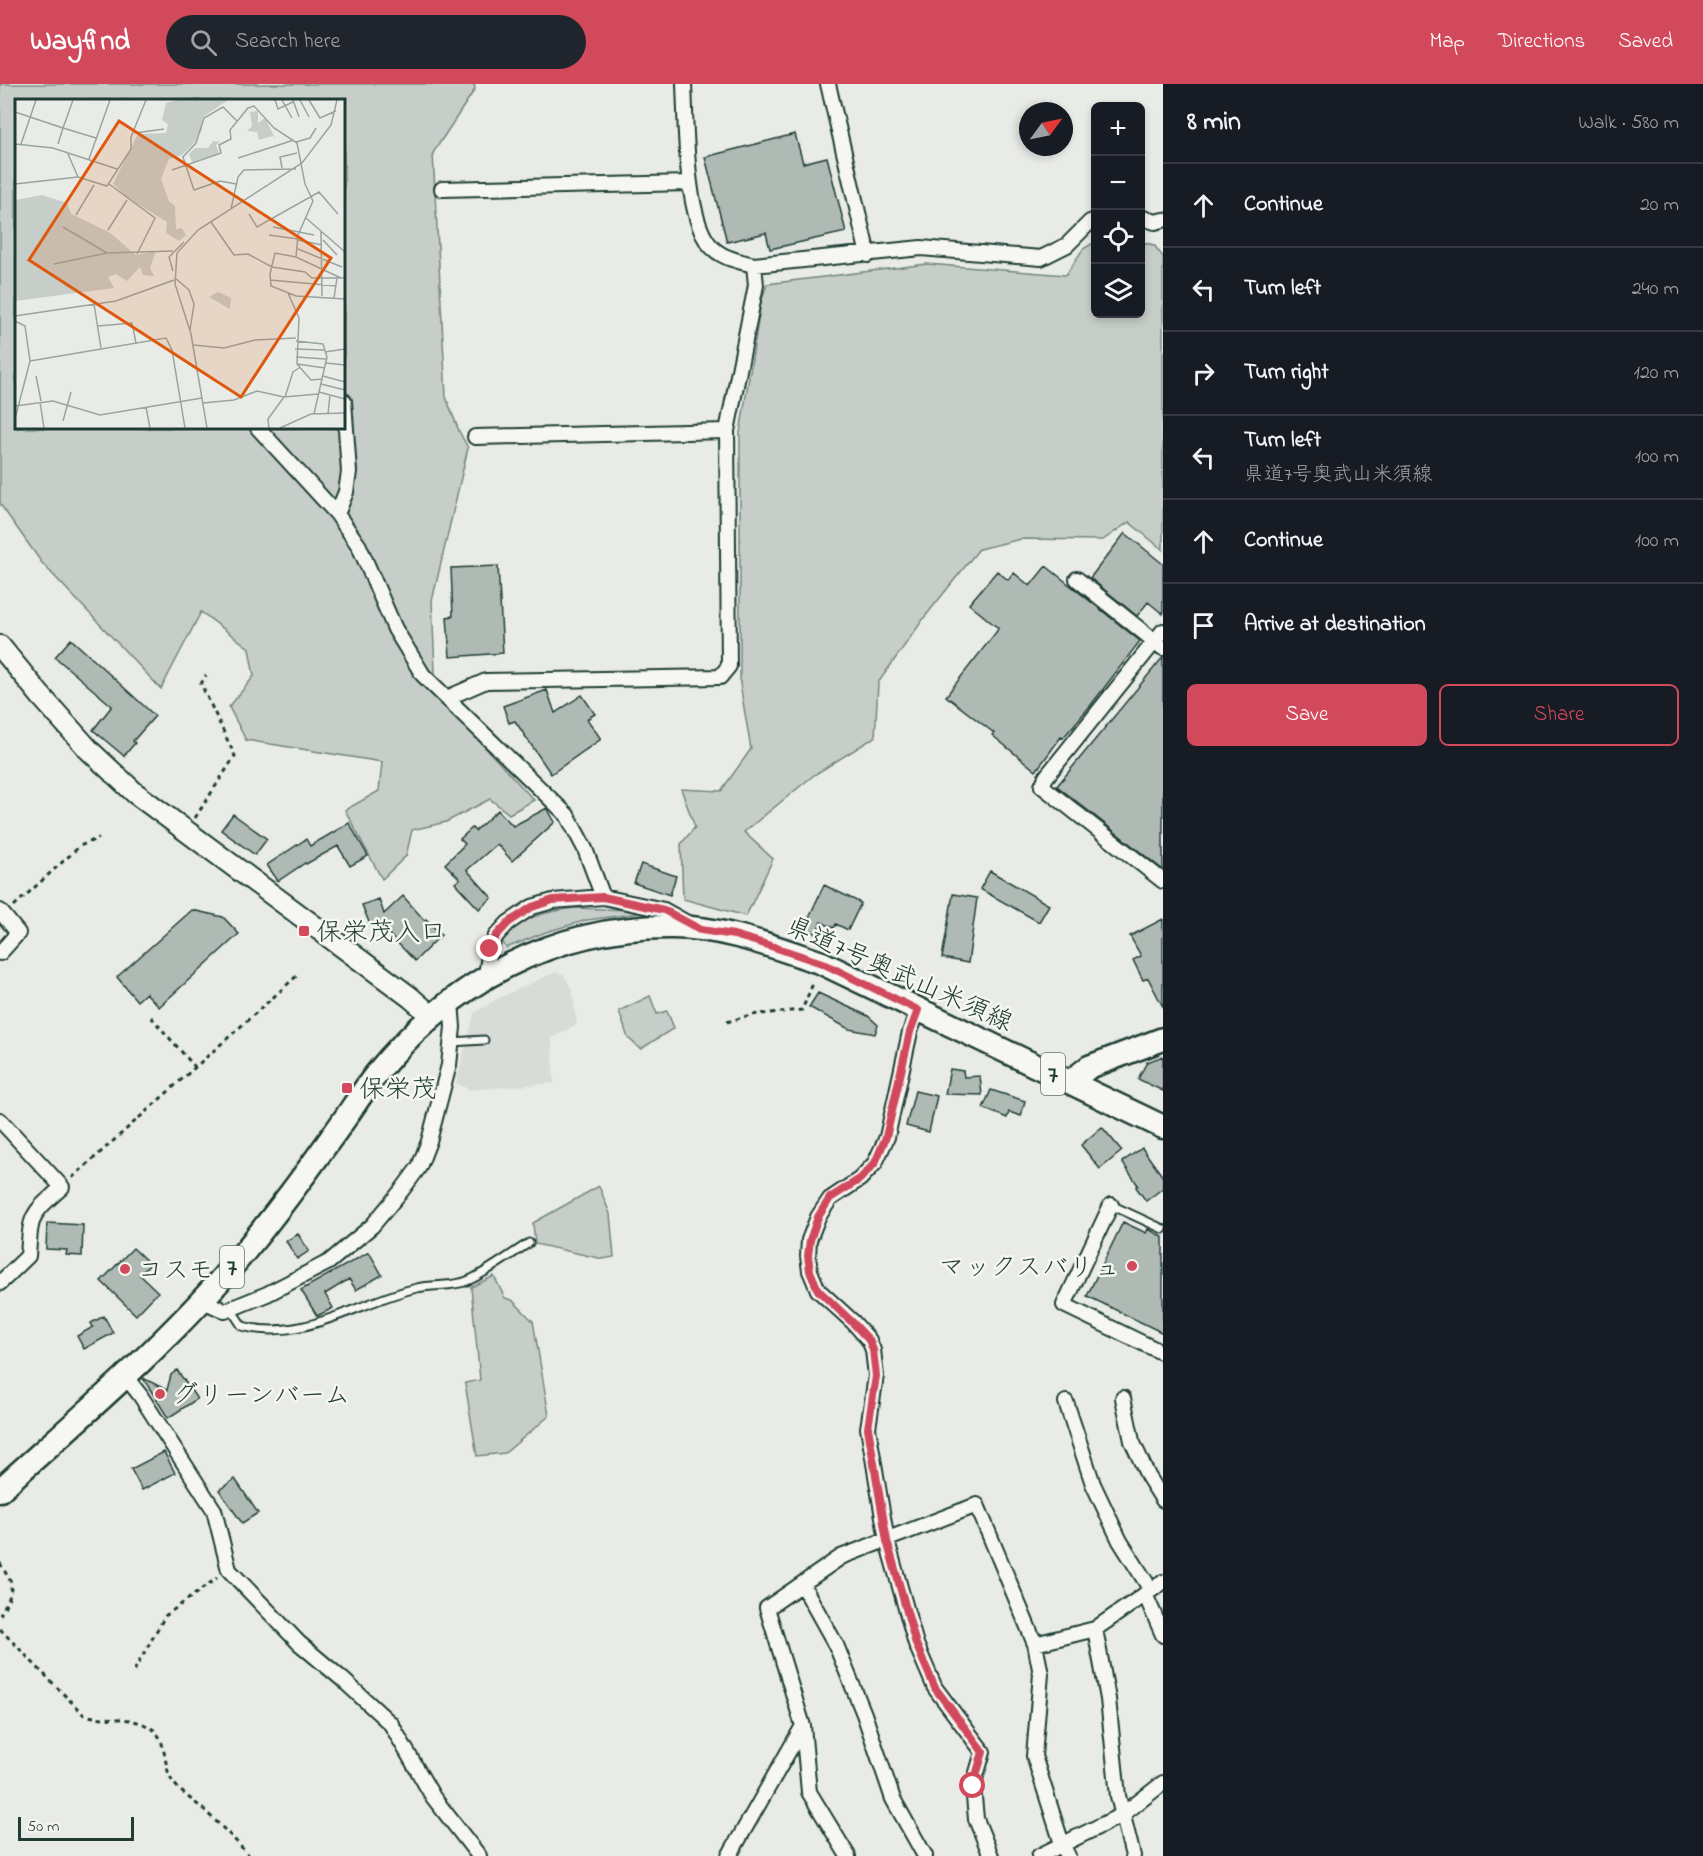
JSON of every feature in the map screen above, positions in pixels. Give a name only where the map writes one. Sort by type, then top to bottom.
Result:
[{"type":"main road","name":"県道7号奥武山米須線","points":[[0,1490],[125,1376],[230,1269],[309,1169],[377,1074],[405,1042],[486,975],[541,950],[606,932],[674,927],[734,935],[822,963],[1163,1127]]},
{"type":"main road","name":"7","points":[[1070,1082],[1084,1070],[1163,1039]]},
{"type":"street","points":[[684,84],[689,183],[700,230],[709,245],[728,259],[754,265],[921,248],[1041,258],[1068,245],[1091,222]]},
{"type":"street","points":[[828,84],[868,255]]},
{"type":"street","points":[[442,189],[689,183]]},
{"type":"street","points":[[1145,219],[1160,225]]},
{"type":"street","points":[[447,698],[486,681],[720,677],[729,666],[727,431],[756,285],[754,265]]},
{"type":"street","points":[[337,514],[346,492],[349,472],[345,415]]},
{"type":"street","points":[[259,429],[337,514],[359,546],[395,629],[423,675],[567,815],[585,849],[603,897]]},
{"type":"street","points":[[475,437],[727,431]]},
{"type":"street","points":[[1077,579],[1160,640],[1046,777],[1042,786],[1163,882]]},
{"type":"street","points":[[0,645],[40,695],[90,751],[135,793],[410,997],[433,1017]]},
{"type":"street","points":[[486,975],[490,949],[496,936],[519,915],[532,907],[553,900],[603,897],[664,910],[701,930]]},
{"type":"street","points":[[0,953],[18,933],[2,913]]},
{"type":"street","points":[[201,1300],[225,1311],[267,1294],[329,1262],[352,1245],[380,1217],[418,1167],[426,1150],[449,1065],[453,1027],[451,1002]]},
{"type":"street","points":[[918,1010],[910,1032],[886,1137],[875,1163],[860,1179],[830,1198],[818,1217],[810,1240],[808,1256],[810,1271],[818,1290],[869,1340],[873,1350],[876,1376],[868,1428],[887,1541],[916,1644],[935,1688],[983,1752],[973,1786],[976,1819],[991,1856]]},
{"type":"street","points":[[0,1120],[62,1187],[35,1212],[30,1221],[28,1256],[0,1283]]},
{"type":"street","points":[[1111,1205],[1064,1305],[1163,1353]]},
{"type":"street","points":[[125,1376],[140,1395],[214,1510],[228,1570],[299,1643],[391,1724],[433,1797],[478,1856]]},
{"type":"street","points":[[1124,1398],[1132,1441],[1148,1476],[1163,1500]]},
{"type":"street","points":[[1066,1402],[1093,1484],[1120,1541],[1153,1589],[1163,1635]]},
{"type":"street","points":[[848,1856],[809,1792],[803,1726],[767,1608],[840,1557],[977,1505],[1035,1644],[1041,1674],[1034,1756],[1065,1850]]},
{"type":"street","points":[[802,1584],[836,1645],[864,1714],[893,1799],[925,1856]]},
{"type":"street","points":[[1035,1644],[1095,1629],[1153,1589]]},
{"type":"street","points":[[1095,1629],[1108,1699],[1112,1748],[1122,1815],[1133,1856]]},
{"type":"street","points":[[729,1856],[803,1726]]},
{"type":"street","points":[[1039,1856],[1065,1850],[1122,1815],[1163,1784]]},
{"type":"lane","points":[[451,1042],[484,1040]]},
{"type":"lane","points":[[1111,1205],[1163,1229]]},
{"type":"lane","points":[[231,1309],[242,1326],[277,1331],[302,1327],[418,1287],[466,1282],[529,1243]]},
{"type":"path","points":[[186,832],[235,756],[201,684],[206,675]]},
{"type":"path","points":[[2,913],[80,846],[99,838]]},
{"type":"path","points":[[62,1187],[299,974]]},
{"type":"path","points":[[727,1022],[750,1015],[802,1010],[814,981]]},
{"type":"path","points":[[151,1017],[195,1067]]},
{"type":"path","points":[[0,1563],[12,1584],[9,1598],[0,1615]]},
{"type":"path","points":[[134,1671],[165,1616],[228,1570]]},
{"type":"path","points":[[0,1629],[84,1715],[139,1720],[154,1730],[161,1742],[172,1780],[232,1836],[249,1856]]},
{"type":"shaded area","points":[[0,84],[474,84],[475,89],[433,153],[446,397],[468,448],[432,601],[436,695],[534,800],[509,814],[490,799],[446,822],[412,830],[406,856],[382,879],[345,810],[379,791],[382,762],[246,740],[229,707],[254,676],[249,648],[201,612],[161,689],[42,563],[0,504]]},
{"type":"shaded area","points":[[1145,243],[1154,245],[1163,257],[1163,550],[1129,522],[1103,540],[1021,539],[979,549],[924,618],[878,683],[875,737],[814,775],[744,832],[773,859],[746,916],[683,899],[681,844],[695,827],[681,789],[721,791],[751,749],[740,684],[740,433],[761,303],[767,284],[927,264],[1066,275],[1083,249],[1091,244],[1091,318],[1145,318]]},
{"type":"shaded area","points":[[576,908],[629,910],[640,913],[587,920],[546,932],[506,948],[502,941],[525,921],[545,913]]},
{"type":"shaded area","points":[[555,972],[564,975],[572,990],[577,1024],[552,1038],[554,1083],[470,1090],[456,1083],[474,1013],[499,998]]},
{"type":"shaded area","points":[[650,996],[657,1014],[667,1011],[674,1028],[641,1049],[628,1038],[619,1011]]},
{"type":"shaded area","points":[[599,1186],[610,1214],[614,1257],[603,1259],[535,1244],[533,1223]]},
{"type":"shaded area","points":[[494,1276],[505,1298],[512,1300],[533,1321],[549,1416],[505,1453],[477,1456],[465,1383],[480,1380],[471,1287]]},
{"type":"building","points":[[795,134],[803,163],[827,157],[846,232],[770,249],[766,233],[727,242],[705,157]]},
{"type":"building","points":[[1125,533],[1163,564],[1163,614],[1148,602],[1137,616],[1090,578]]},
{"type":"building","points":[[498,566],[503,653],[450,657],[447,617],[453,616],[451,568]]},
{"type":"building","points":[[1046,566],[1140,641],[1036,771],[992,735],[994,733],[946,696],[998,628],[969,604],[997,571],[1008,580],[1014,573],[1030,586]]},
{"type":"building","points":[[71,639],[155,716],[133,741],[135,743],[124,756],[93,730],[112,706],[55,657]]},
{"type":"building","points":[[1163,657],[1163,870],[1057,786]]},
{"type":"building","points":[[547,690],[555,713],[582,695],[595,714],[587,719],[601,739],[551,774],[515,721],[509,723],[503,706]]},
{"type":"building","points":[[547,808],[555,822],[512,861],[497,844],[467,870],[492,898],[479,909],[455,883],[460,879],[445,864],[465,844],[460,839],[472,828],[475,831],[498,810],[513,826]]},
{"type":"building","points":[[233,814],[267,839],[255,855],[221,830]]},
{"type":"building","points":[[349,823],[368,856],[350,866],[338,846],[305,863],[278,881],[267,865],[306,839],[310,846]]},
{"type":"building","points":[[641,864],[676,876],[670,895],[634,883]]},
{"type":"building","points":[[990,871],[1049,905],[1039,922],[980,889]]},
{"type":"building","points":[[824,885],[861,903],[848,930],[836,924],[834,928],[821,922],[816,934],[804,928]]},
{"type":"building","points":[[953,894],[977,898],[968,963],[942,958]]},
{"type":"building","points":[[403,896],[441,935],[415,961],[379,924],[371,927],[362,905],[379,899],[384,914]]},
{"type":"building","points":[[192,910],[223,917],[239,934],[159,1007],[146,993],[137,1001],[117,977]]},
{"type":"building","points":[[1163,919],[1163,1007],[1148,978],[1143,980],[1133,960],[1141,956],[1130,936]]},
{"type":"building","points":[[818,993],[868,1016],[878,1025],[875,1034],[849,1029],[809,1007]]},
{"type":"building","points":[[1163,1056],[1163,1091],[1138,1079],[1147,1062]]},
{"type":"building","points":[[950,1069],[963,1071],[964,1077],[980,1076],[982,1095],[945,1094]]},
{"type":"building","points":[[991,1090],[1025,1101],[1021,1116],[1009,1112],[1007,1118],[983,1108]]},
{"type":"building","points":[[915,1091],[937,1096],[929,1132],[906,1126]]},
{"type":"building","points":[[1102,1127],[1122,1151],[1100,1169],[1081,1145]]},
{"type":"building","points":[[1142,1148],[1163,1177],[1163,1188],[1146,1201],[1122,1162]]},
{"type":"building","name":"マックスバリュ","points":[[1123,1222],[1146,1233],[1148,1229],[1163,1237],[1163,1333],[1087,1296]]},
{"type":"building","points":[[47,1223],[83,1225],[82,1256],[66,1255],[67,1250],[46,1249]]},
{"type":"building","points":[[298,1234],[309,1251],[297,1259],[286,1241]]},
{"type":"building","points":[[133,1248],[150,1264],[140,1275],[158,1292],[136,1315],[101,1281]]},
{"type":"building","points":[[369,1252],[382,1275],[356,1290],[349,1279],[325,1294],[333,1308],[317,1316],[301,1290]]},
{"type":"building","points":[[104,1316],[113,1333],[84,1349],[77,1336],[93,1327],[91,1323]]},
{"type":"building","points":[[177,1370],[197,1399],[168,1418],[143,1378],[167,1390],[171,1375]]},
{"type":"building","points":[[164,1452],[175,1473],[142,1490],[131,1469]]},
{"type":"building","points":[[235,1479],[258,1513],[242,1523],[219,1490]]},
{"type":"place","name":"保栄茂入口","points":[[304,931]]},
{"type":"place","name":"保栄茂","points":[[347,1088]]},
{"type":"place","name":"マックスバリュ","points":[[1132,1266]]},
{"type":"place","name":"コスモ","points":[[125,1269]]},
{"type":"place","name":"グリーンバーム","points":[[160,1394]]},
{"type":"route","points":[[490,949],[496,936],[508,923],[532,907],[553,900],[603,897],[664,910],[701,930],[734,935],[822,963],[918,1010],[910,1032],[898,1093],[886,1137],[875,1163],[860,1179],[830,1198],[818,1217],[810,1240],[808,1256],[810,1271],[818,1290],[869,1340],[873,1350],[876,1376],[868,1428],[887,1541],[916,1644],[935,1688],[983,1752],[973,1786]]}]
